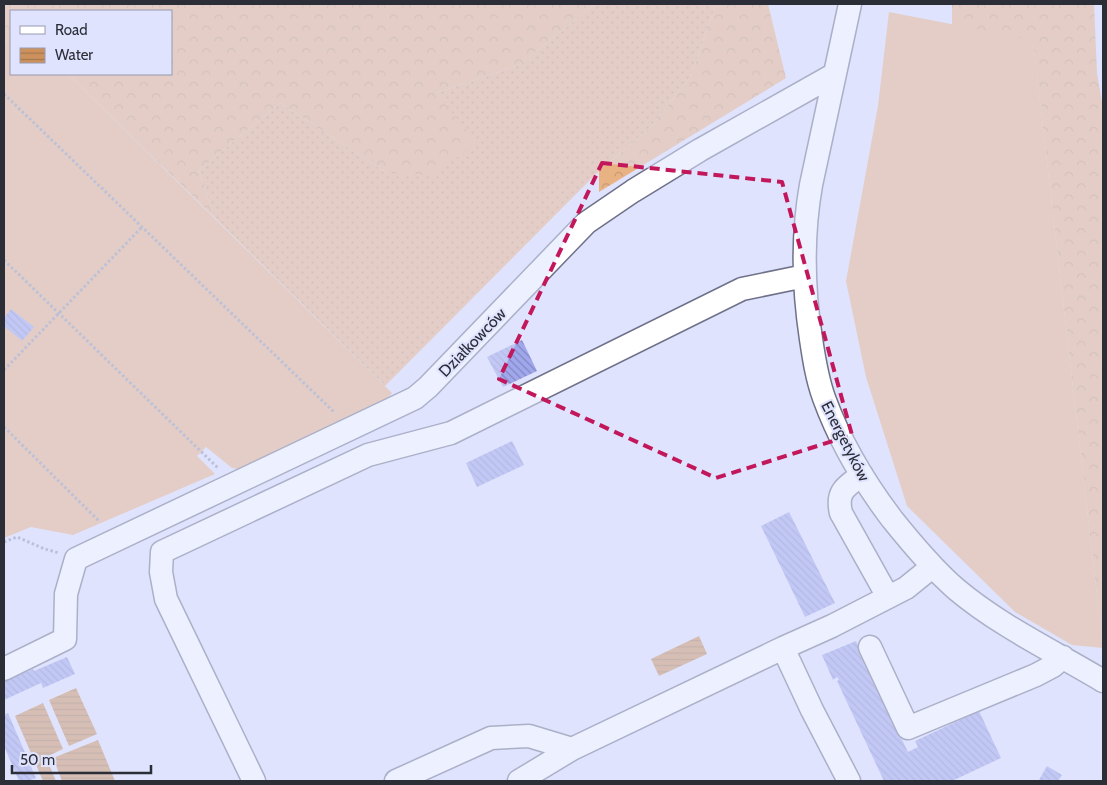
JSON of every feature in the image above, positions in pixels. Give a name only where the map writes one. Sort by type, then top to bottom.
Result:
[{"type":"street","name":"Energetyków","points":[[850,4],[807,208],[804,248],[805,296],[817,374],[824,398],[839,435],[874,494],[932,566],[956,589],[996,619],[1103,681]]},
{"type":"street","name":"Działkowców","points":[[76,559],[415,398],[428,387],[586,223],[683,160],[835,74]]},
{"type":"street","points":[[254,781],[166,599],[161,572],[162,552],[368,455],[450,433],[742,289],[805,276]]},
{"type":"street","points":[[862,475],[844,487],[839,504],[841,513],[888,597]]},
{"type":"street","points":[[4,668],[65,639],[66,594],[76,559]]},
{"type":"street","points":[[519,781],[572,749],[832,626],[906,588],[932,566]]},
{"type":"street","points":[[870,647],[908,728],[1036,675],[1063,657]]},
{"type":"street","points":[[783,648],[812,710],[849,781]]},
{"type":"street","points":[[396,781],[491,738],[529,736],[572,749]]},
{"type":"path","points":[[4,94],[334,412]]},
{"type":"path","points":[[4,370],[142,227]]},
{"type":"path","points":[[4,260],[201,451]]},
{"type":"path","points":[[4,427],[99,521]]},
{"type":"path","points":[[4,542],[17,537],[76,559]]},
{"type":"highlighted area","points":[[602,163],[782,182],[852,435],[716,478],[499,379]]},
{"type":"green space","points":[[595,4],[717,4],[691,76],[650,128],[599,171],[385,386],[214,217],[199,170],[280,103],[387,173],[436,93],[519,65]]},
{"type":"green space","points":[[595,4],[519,65],[436,93],[477,143],[433,175],[387,173],[280,103],[199,170],[214,217],[69,75],[172,75],[172,10],[10,10],[10,38],[4,44],[4,5]]},
{"type":"green space","points":[[717,4],[768,4],[786,78],[599,192],[599,171],[650,128],[691,76]]},
{"type":"green space","points":[[952,4],[1094,4],[1097,73],[1103,108],[1103,648],[1033,41],[952,25]]},
{"type":"green space","points":[[889,12],[1033,40],[1103,648],[1072,645],[1015,612],[907,506],[866,377],[846,281],[878,106]]},
{"type":"green space","points":[[10,38],[10,75],[69,75],[392,393],[387,399],[238,469],[232,468],[206,447],[197,456],[215,474],[73,535],[31,527],[4,538],[4,44]]},
{"type":"water","points":[[699,636],[707,654],[659,676],[651,659]]},
{"type":"water","points":[[76,688],[97,734],[69,746],[49,700]]},
{"type":"water","points":[[43,703],[63,749],[46,757],[56,781],[43,781],[15,716]]},
{"type":"water","points":[[98,740],[115,781],[62,781],[53,758]]},
{"type":"building","points":[[11,309],[34,327],[22,341],[4,326],[4,318]]},
{"type":"building","points":[[522,340],[537,371],[503,387],[487,357]]},
{"type":"building","points":[[512,441],[524,465],[477,487],[466,463]]},
{"type":"building","points":[[789,512],[835,603],[805,617],[761,526]]},
{"type":"building","points":[[856,641],[908,752],[918,747],[915,741],[979,711],[1001,758],[952,781],[884,781],[837,681],[839,680],[837,677],[833,680],[822,655]]},
{"type":"building","points":[[67,657],[75,674],[43,688],[41,683],[4,700],[4,682]]},
{"type":"building","points":[[8,713],[36,778],[28,781],[19,781],[4,746],[4,715]]},
{"type":"building","points":[[1047,766],[1062,775],[1058,781],[1039,780]]}]
